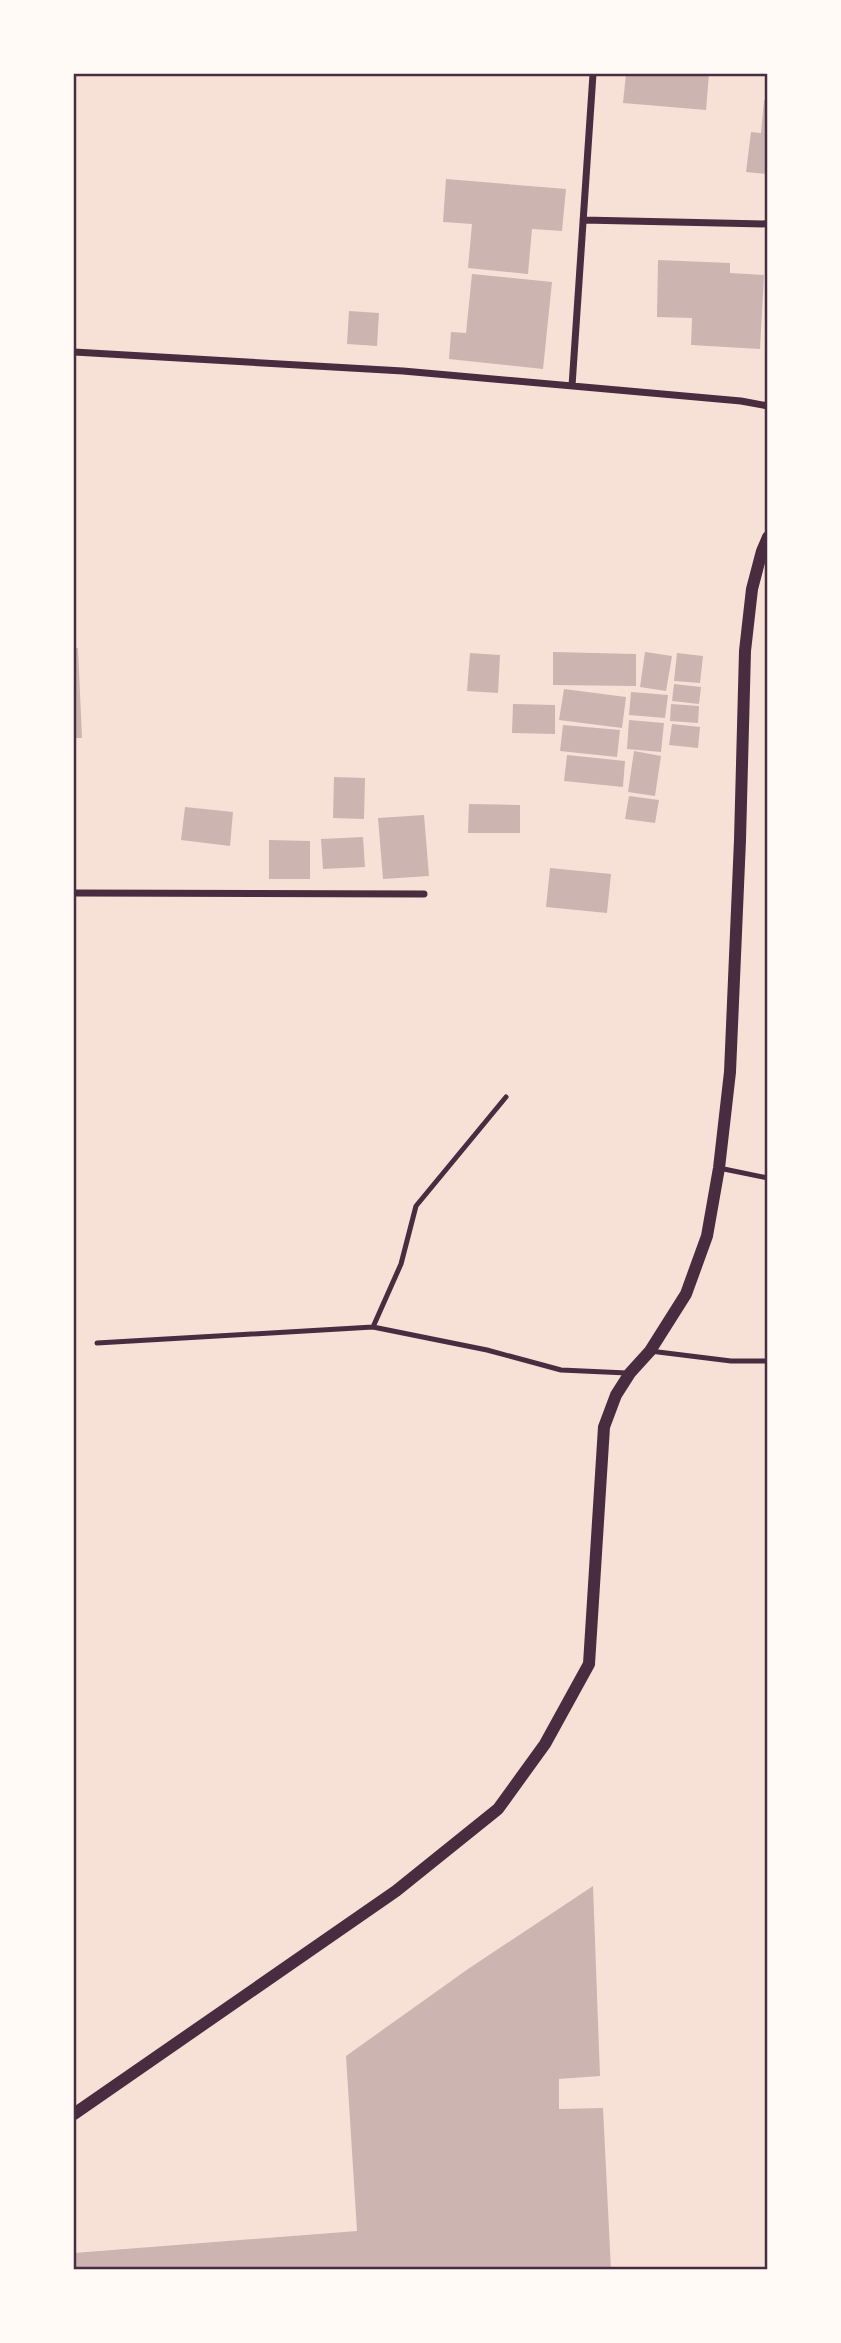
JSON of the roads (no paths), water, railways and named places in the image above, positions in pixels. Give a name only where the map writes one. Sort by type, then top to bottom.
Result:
[{"type":"street","points":[[572,386],[593,74]]},
{"type":"street","points":[[583,220],[768,224]]},
{"type":"street","points":[[74,352],[403,371],[741,401],[768,406]]},
{"type":"street","points":[[74,2113],[396,1891],[498,1809],[545,1744],[589,1664],[604,1427],[616,1395],[630,1373],[650,1352],[686,1294],[707,1237],[719,1168],[730,1072],[745,651],[752,589],[768,537]]},
{"type":"street","points":[[74,893],[424,894]]},
{"type":"lane","points":[[373,1327],[401,1264],[416,1206],[506,1097]]},
{"type":"lane","points":[[719,1168],[768,1178]]},
{"type":"lane","points":[[97,1343],[373,1327],[487,1350],[561,1370],[630,1373]]},
{"type":"lane","points":[[650,1352],[732,1362],[768,1361]]}]
